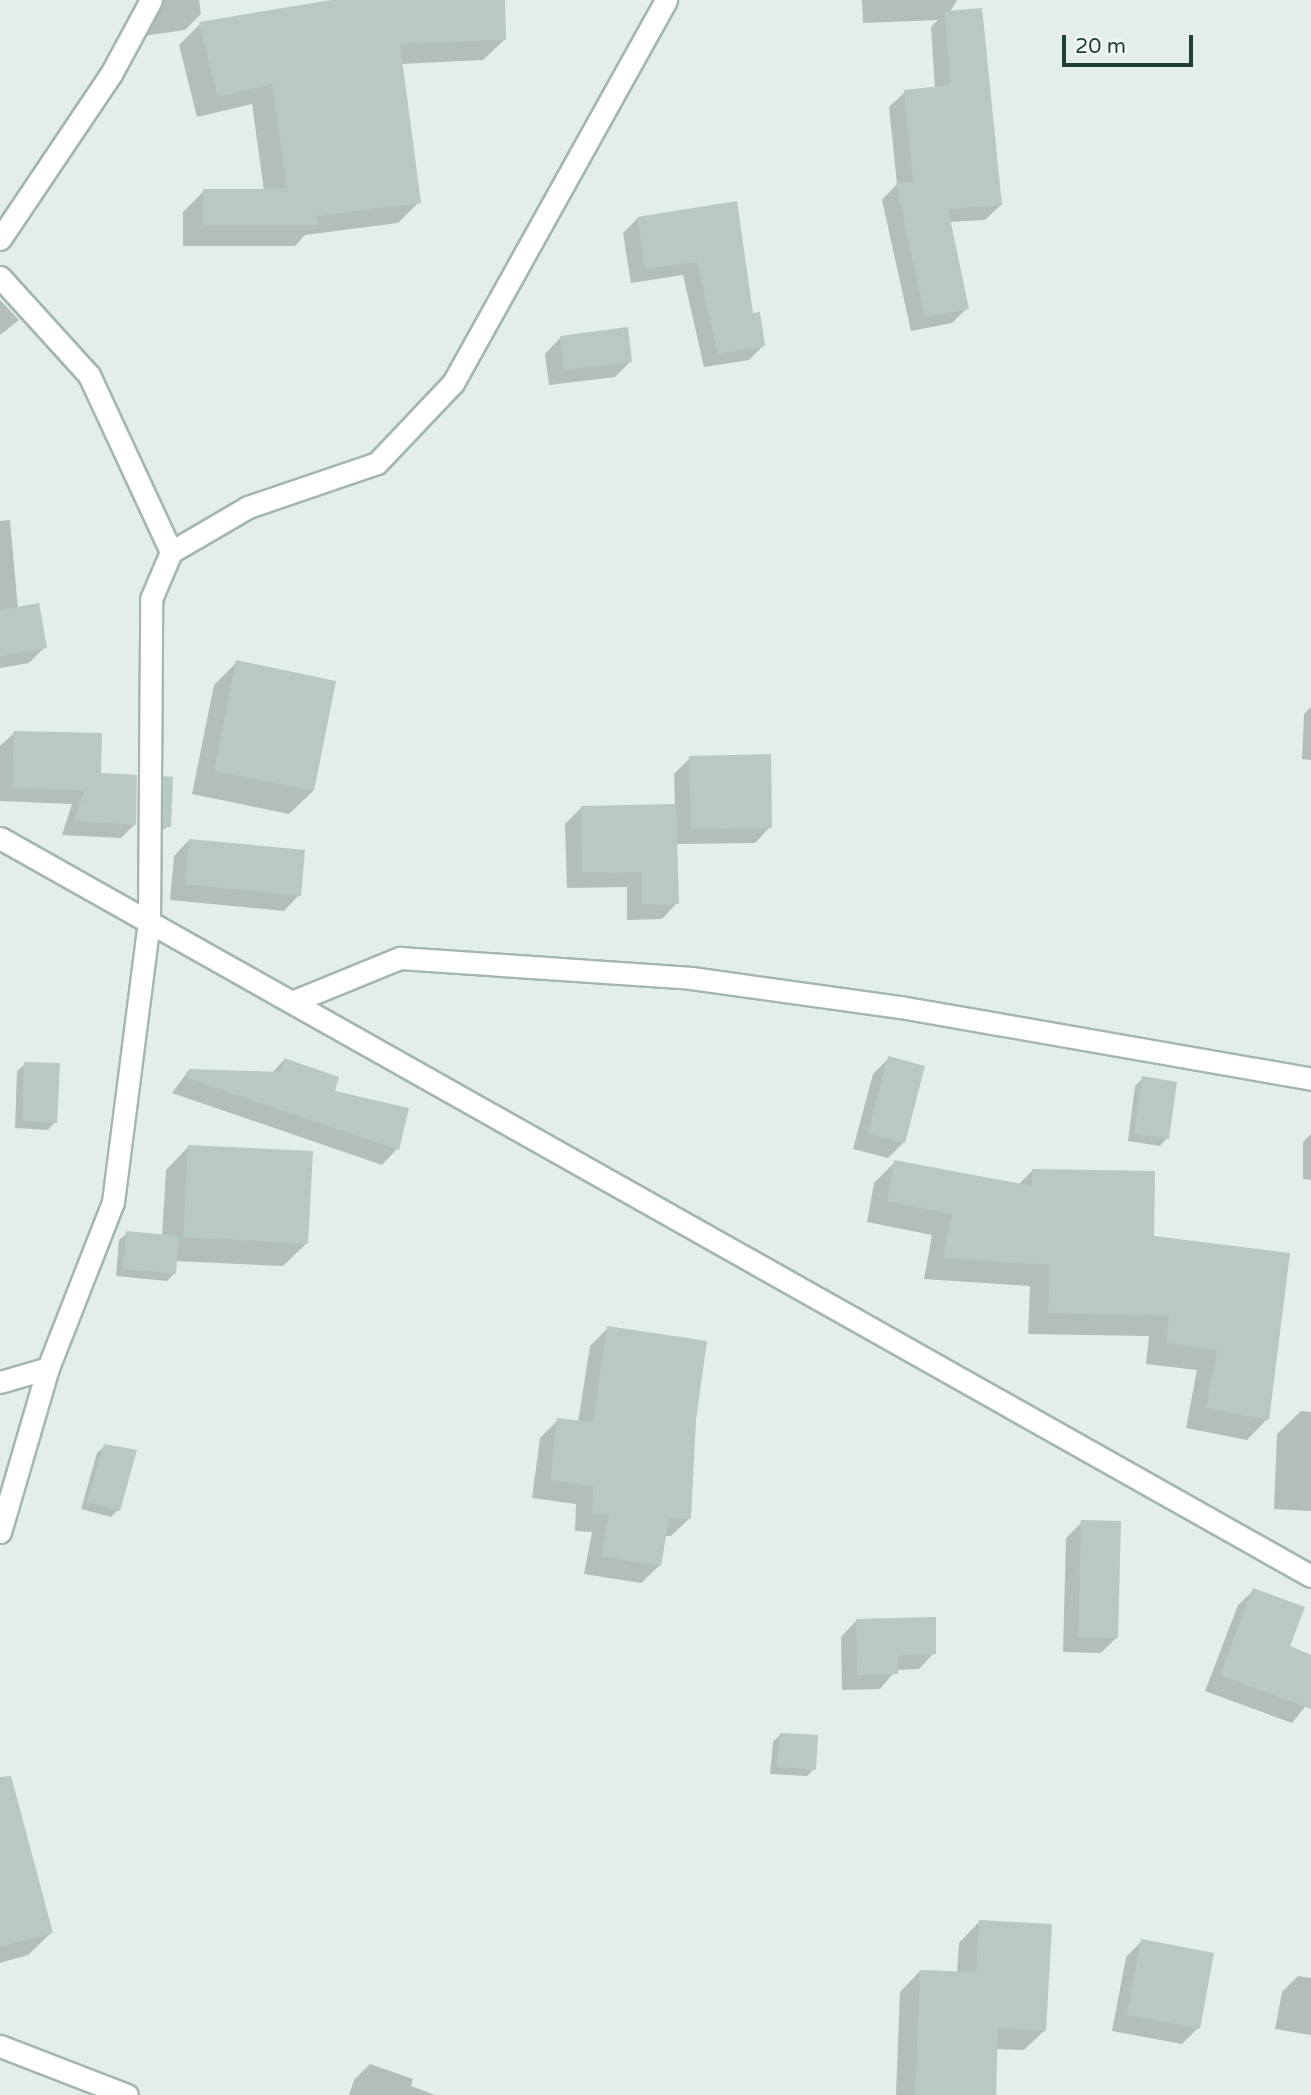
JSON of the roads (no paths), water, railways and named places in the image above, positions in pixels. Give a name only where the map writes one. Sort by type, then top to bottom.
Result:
[{"type":"street","points":[[0,239],[111,74],[151,0]]},
{"type":"street","points":[[0,1532],[48,1368],[113,1202],[149,921],[151,599],[171,552],[248,507],[377,463],[453,383],[666,0]]},
{"type":"street","points":[[0,277],[89,375],[171,552]]},
{"type":"street","points":[[0,838],[1311,1576]]},
{"type":"street","points":[[292,1002],[400,958],[678,977],[906,1008],[1311,1079]]},
{"type":"street","points":[[0,1382],[48,1368]]},
{"type":"street","points":[[0,2046],[127,2095]]}]
